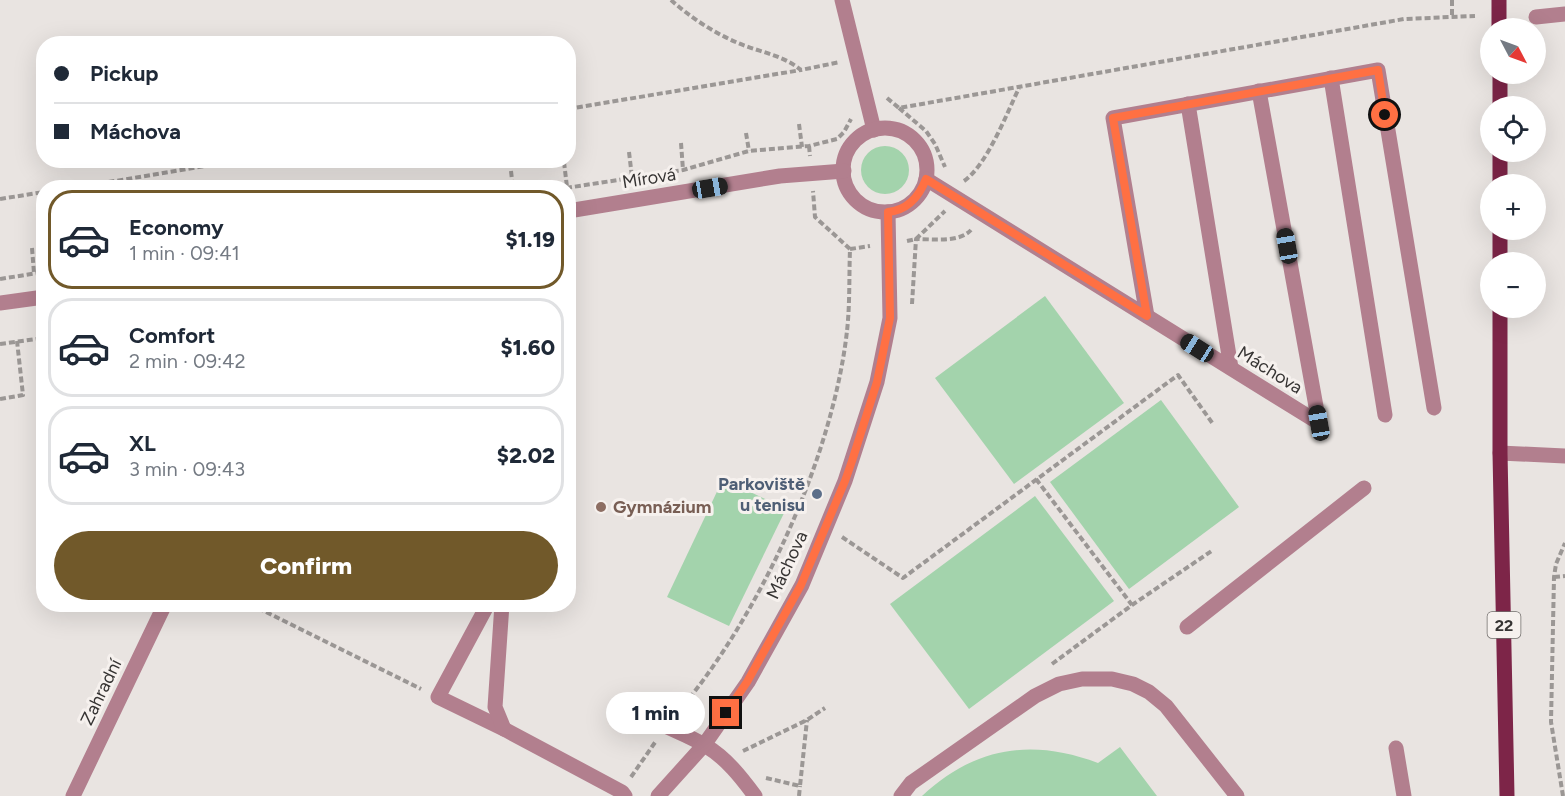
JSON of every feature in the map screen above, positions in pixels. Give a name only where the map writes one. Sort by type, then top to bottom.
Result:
[{"type":"main road","points":[[1499,0],[1500,18]]},
{"type":"main road","name":"22","points":[[1500,318],[1500,453],[1507,796]]},
{"type":"street","points":[[842,0],[874,130]]},
{"type":"street","points":[[1536,17],[1565,14]]},
{"type":"street","points":[[1147,316],[1113,118],[1378,70],[1434,408]]},
{"type":"street","points":[[1331,78],[1385,414]]},
{"type":"street","name":"Máchova","points":[[926,179],[1319,423],[1259,91]]},
{"type":"street","points":[[1188,104],[1231,368]]},
{"type":"street","points":[[874,130],[895,130],[913,140],[925,158],[926,179],[919,195],[901,209],[888,212],[870,209],[859,203],[848,189],[844,171],[847,154],[863,135],[874,130]]},
{"type":"street","name":"Mírová","points":[[576,210],[780,176],[844,171]]},
{"type":"street","name":"Máchova","points":[[658,796],[704,745],[747,682],[801,585],[845,481],[877,382],[890,318],[888,212]]},
{"type":"street","points":[[0,303],[36,298]]},
{"type":"street","points":[[1500,453],[1565,456]]},
{"type":"street","points":[[1187,627],[1364,488]]},
{"type":"street","name":"Zahradní","points":[[73,796],[161,612]]},
{"type":"street","points":[[484,612],[438,697],[504,729],[623,794]]},
{"type":"street","points":[[501,612],[495,707],[504,729]]},
{"type":"street","points":[[901,796],[911,783],[1035,696],[1059,684],[1082,679],[1112,679],[1133,684],[1149,692],[1166,706],[1237,796]]},
{"type":"street","points":[[646,716],[665,728],[704,745],[736,771],[755,796]]},
{"type":"street","points":[[1396,748],[1404,796]]},
{"type":"path","points":[[671,0],[699,21],[735,42],[788,60],[801,70]]},
{"type":"path","points":[[1452,0],[1452,17]]},
{"type":"path","points":[[865,94],[883,90],[887,98],[899,108],[1404,19],[1475,16]]},
{"type":"path","points":[[576,108],[840,62]]},
{"type":"path","points":[[961,183],[973,175],[1020,87]]},
{"type":"path","points":[[576,186],[683,170],[749,151],[802,147],[837,139],[844,132],[852,116]]},
{"type":"path","points":[[799,124],[802,147]]},
{"type":"path","points":[[746,133],[749,151]]},
{"type":"path","points":[[681,143],[683,170]]},
{"type":"path","points":[[629,152],[632,177]]},
{"type":"path","points":[[121,180],[192,168]]},
{"type":"path","points":[[511,171],[512,180]]},
{"type":"path","points":[[623,794],[665,728],[696,691],[754,602],[798,509],[827,429],[847,331],[850,249],[815,217],[812,173]]},
{"type":"path","points":[[0,199],[36,193]]},
{"type":"path","points":[[0,279],[34,273],[32,248]]},
{"type":"path","points":[[0,344],[36,339]]},
{"type":"path","points":[[0,399],[23,395],[17,341]]},
{"type":"path","points":[[826,526],[903,578],[1178,375],[1213,424]]},
{"type":"path","points":[[1036,479],[1132,605]]},
{"type":"path","points":[[1563,796],[1551,722],[1554,577],[1556,564],[1565,543]]},
{"type":"path","points":[[1048,667],[1132,605],[1213,550]]},
{"type":"path","points":[[1554,577],[1565,576]]},
{"type":"path","points":[[266,612],[438,697]]},
{"type":"path","points":[[723,760],[807,720],[825,708]]},
{"type":"path","points":[[799,796],[807,720]]},
{"type":"path","points":[[1560,777],[1565,770]]},
{"type":"path","points":[[736,771],[800,786]]},
{"type":"green space","points":[[880,146],[890,146],[902,153],[909,165],[909,175],[902,187],[890,194],[880,194],[865,183],[861,175],[861,165],[872,150]]},
{"type":"green space","points":[[1045,296],[1124,403],[1014,484],[935,378]]},
{"type":"green space","points":[[1161,400],[1239,507],[1129,589],[1050,482]]},
{"type":"green space","points":[[723,479],[786,509],[729,626],[667,597]]},
{"type":"green space","points":[[1035,496],[1114,601],[969,709],[890,604]]},
{"type":"green space","points":[[1120,747],[1157,796],[922,796],[942,779],[983,757],[1027,750],[1050,751],[1074,755],[1098,763]]},
{"type":"place","name":"Parkoviště u tenisu","points":[[817,494]]},
{"type":"place","name":"Gymnázium","points":[[601,507]]},
{"type":"route","points":[[726,713],[747,682],[801,585],[852,461],[877,382],[890,318],[888,212],[901,209],[912,202],[919,195],[926,179],[1147,316],[1113,118],[1378,70],[1385,115]]}]
